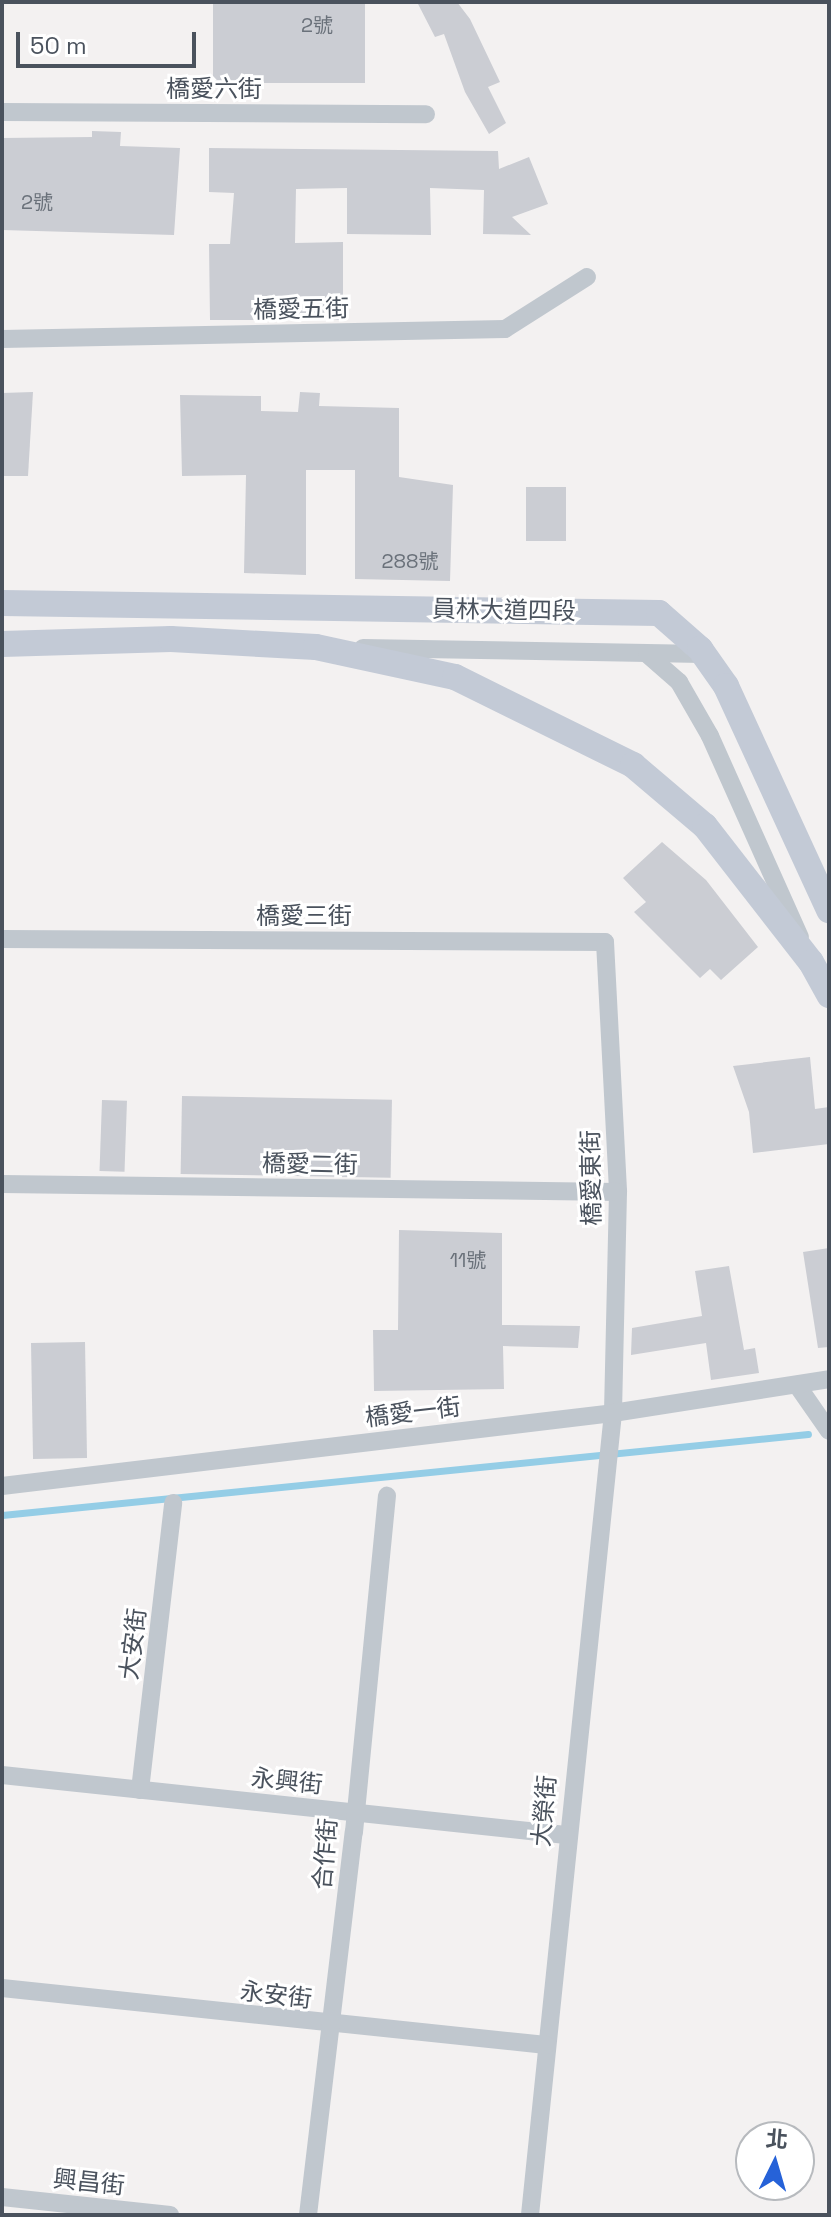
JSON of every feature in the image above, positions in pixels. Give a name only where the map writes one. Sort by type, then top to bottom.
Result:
[{"type":"main road","name":"員林大道四段","points":[[2,603],[659,613],[703,654],[726,686],[763,760],[829,910]]},
{"type":"main road","points":[[2,644],[171,639],[316,647],[455,677],[633,765],[705,826],[811,962],[829,995]]},
{"type":"street","name":"橋愛六街","points":[[2,112],[426,114]]},
{"type":"street","name":"橋愛五街","points":[[2,339],[505,329],[587,277]]},
{"type":"street","points":[[316,647],[703,654]]},
{"type":"street","points":[[647,654],[679,682],[710,736],[811,962]]},
{"type":"street","name":"橋愛三街","points":[[2,939],[605,942]]},
{"type":"street","name":"橋愛東街","points":[[605,942],[618,1192],[611,1422]]},
{"type":"street","name":"橋愛二街","points":[[2,1184],[618,1192]]},
{"type":"street","name":"橋愛一街","points":[[2,1486],[611,1422],[829,1379]]},
{"type":"street","points":[[797,1385],[829,1431]]},
{"type":"street","name":"大榮街","points":[[530,2215],[566,1835],[611,1422]]},
{"type":"street","name":"合作街","points":[[308,2215],[387,1496]]},
{"type":"street","name":"大安街","points":[[140,1790],[173,1503]]},
{"type":"street","name":"永興街","points":[[2,1775],[566,1835]]},
{"type":"street","name":"永安街","points":[[2,1988],[328,2025],[546,2045]]},
{"type":"street","name":"興昌街","points":[[2,2197],[170,2215]]},
{"type":"building","points":[[213,2],[365,2],[365,83],[213,83]]},
{"type":"building","points":[[417,2],[457,2],[470,19],[500,82],[488,87],[506,123],[489,134],[465,92],[444,34],[435,37]]},
{"type":"building","points":[[92,131],[121,132],[120,146],[180,148],[174,235],[2,230],[2,138],[92,137]]},
{"type":"building","points":[[209,148],[498,151],[499,169],[529,157],[548,204],[512,217],[531,235],[483,234],[484,190],[430,188],[431,235],[347,234],[347,188],[296,189],[295,243],[343,242],[343,320],[210,320],[209,244],[230,244],[234,193],[209,192]]},
{"type":"building","points":[[33,392],[28,476],[2,476],[2,393]]},
{"type":"building","points":[[300,392],[320,393],[319,406],[399,408],[399,477],[453,485],[450,581],[355,579],[355,470],[306,470],[306,575],[244,573],[246,475],[182,476],[180,395],[261,396],[261,411],[298,412]]},
{"type":"building","points":[[526,487],[566,487],[566,541],[526,541]]},
{"type":"building","points":[[662,842],[706,880],[758,947],[721,980],[710,969],[700,978],[634,912],[646,902],[623,878]]},
{"type":"building","points":[[810,1057],[815,1109],[829,1107],[829,1144],[753,1153],[749,1112],[733,1066]]},
{"type":"building","points":[[182,1096],[392,1100],[391,1178],[181,1174]]},
{"type":"building","points":[[102,1100],[127,1101],[125,1172],[100,1171]]},
{"type":"building","points":[[399,1230],[502,1233],[502,1325],[580,1326],[578,1348],[503,1346],[504,1389],[374,1391],[373,1330],[398,1330]]},
{"type":"building","points":[[829,1248],[829,1347],[818,1348],[803,1252]]},
{"type":"building","points":[[729,1266],[744,1350],[755,1348],[759,1373],[711,1380],[706,1343],[631,1355],[632,1328],[702,1316],[695,1271]]},
{"type":"building","points":[[85,1342],[87,1458],[33,1459],[31,1343]]},
{"type":"waterway","points":[[2,1515],[808,1434]]}]
